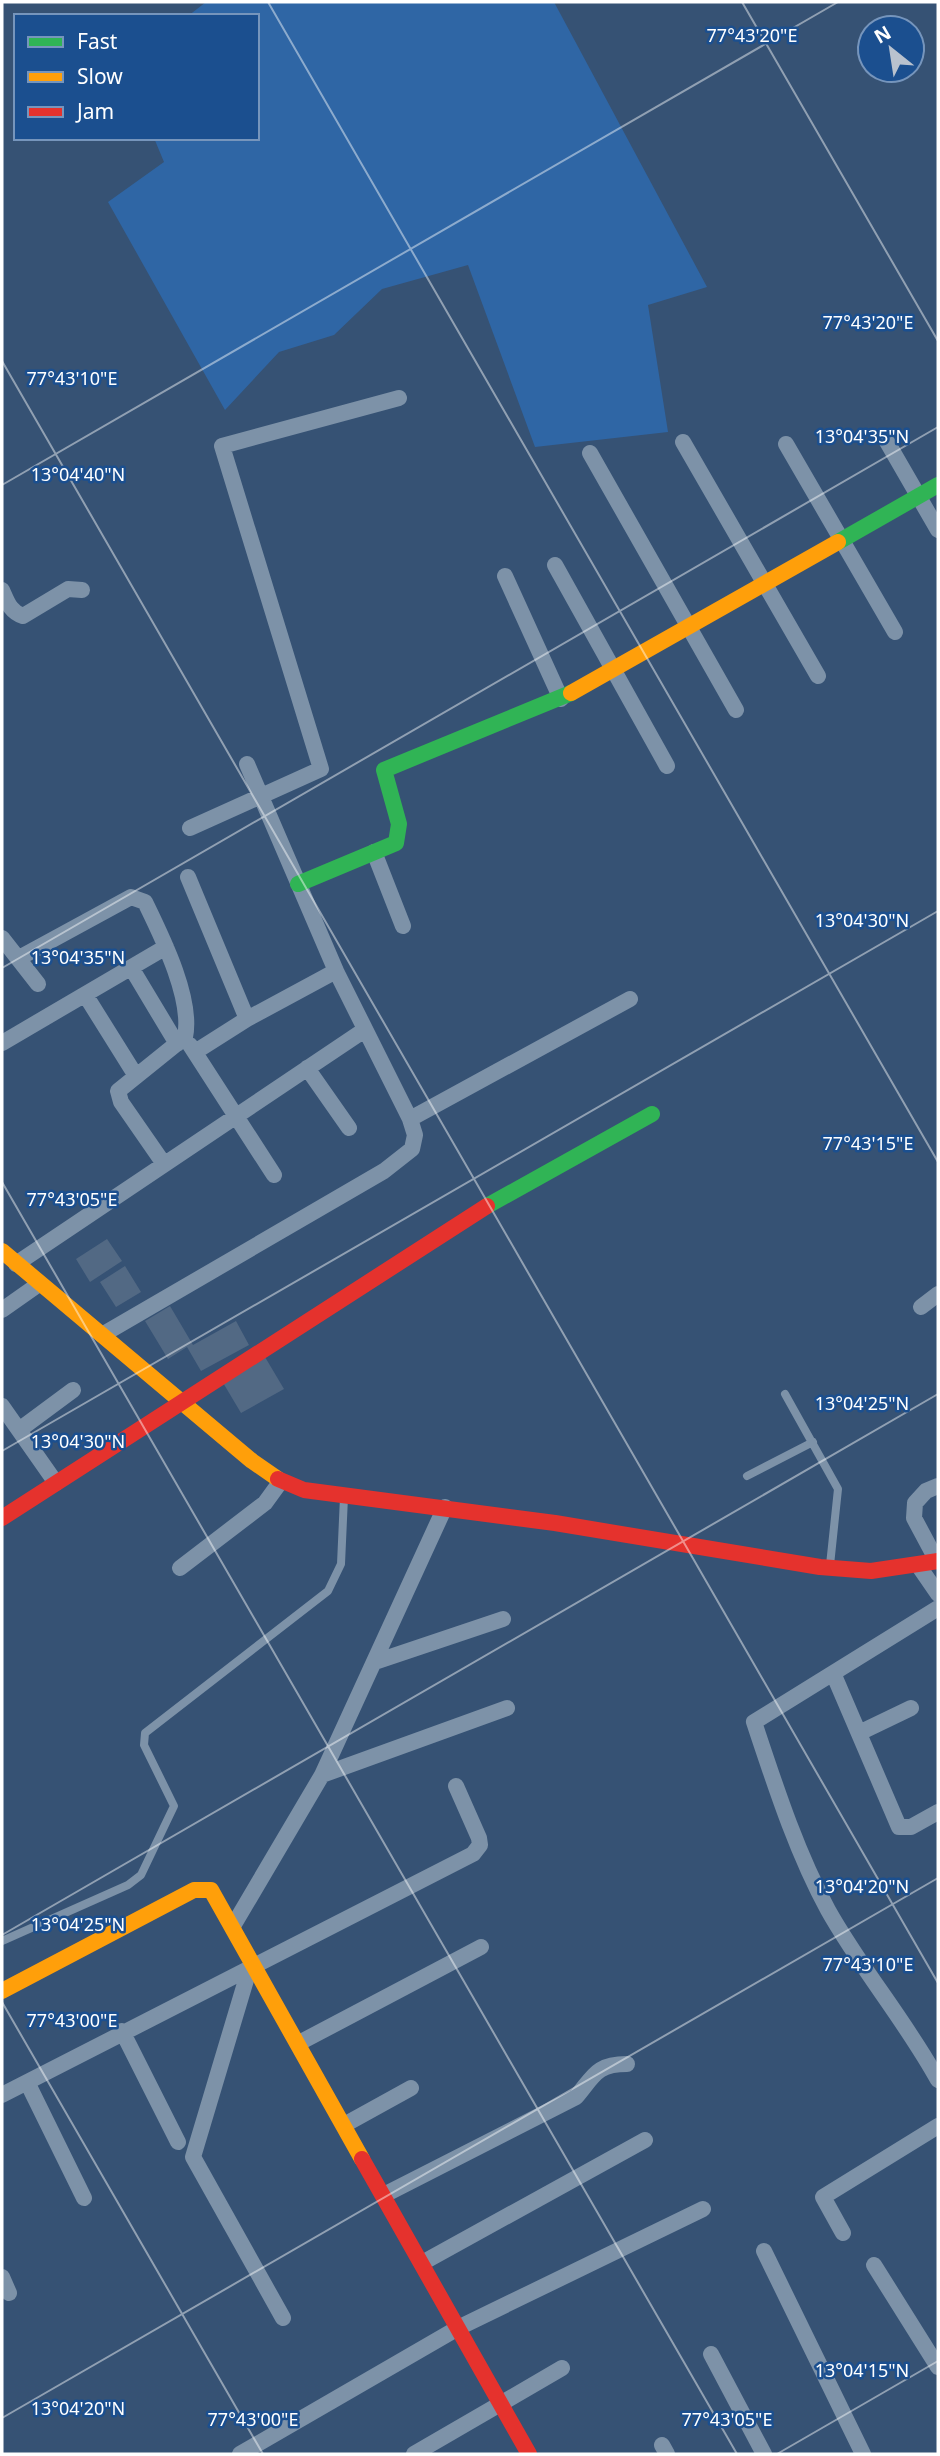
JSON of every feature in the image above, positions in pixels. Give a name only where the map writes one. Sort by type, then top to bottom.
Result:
[{"type":"street","points":[[190,828],[321,769],[222,446],[400,398]]},
{"type":"street","points":[[886,440],[938,530]]},
{"type":"street","points":[[683,442],[818,676]]},
{"type":"street","points":[[786,444],[895,632]]},
{"type":"street","points":[[590,453],[736,710]]},
{"type":"street","points":[[298,884],[396,843],[401,831],[399,815],[384,781],[384,771],[561,699],[938,485]]},
{"type":"street","points":[[555,565],[667,766]]},
{"type":"street","points":[[505,576],[561,699]]},
{"type":"street","points":[[2,590],[10,608],[15,614],[23,616],[68,589],[82,590]]},
{"type":"street","points":[[102,1335],[406,1157],[412,1149],[415,1135],[410,1119],[363,1031],[247,764]]},
{"type":"street","points":[[374,852],[403,926]]},
{"type":"street","points":[[188,877],[247,1019]]},
{"type":"street","points":[[19,958],[131,897],[145,902],[166,947],[187,1024],[181,1040],[118,1091],[121,1101],[164,1164]]},
{"type":"street","points":[[2,938],[38,984]]},
{"type":"street","points":[[2,1043],[166,947]]},
{"type":"street","points":[[132,969],[181,1040],[195,1052],[274,1175]]},
{"type":"street","points":[[195,1052],[247,1019],[336,971]]},
{"type":"street","points":[[86,996],[136,1076]]},
{"type":"street","points":[[410,1119],[630,999]]},
{"type":"street","points":[[16,1264],[363,1031]]},
{"type":"street","points":[[307,1068],[349,1128]]},
{"type":"street","points":[[2,1518],[446,1234],[477,1211],[652,1114]]},
{"type":"street","points":[[2,1251],[281,1481],[304,1490],[444,1507],[830,1568],[871,1572],[938,1561],[914,1518],[915,1503],[926,1491],[938,1486]]},
{"type":"street","points":[[2,1310],[39,1284]]},
{"type":"street","points":[[921,1307],[938,1294]]},
{"type":"street","points":[[19,1430],[73,1390]]},
{"type":"street","points":[[2,1406],[57,1483]]},
{"type":"street","points":[[180,1568],[265,1503],[281,1481]]},
{"type":"street","points":[[233,1926],[322,1775],[444,1507]]},
{"type":"street","points":[[918,1565],[938,1594]]},
{"type":"street","points":[[938,1608],[754,1722],[801,1854],[828,1909],[848,1943],[903,2020],[938,2080]]},
{"type":"street","points":[[375,1662],[503,1619]]},
{"type":"street","points":[[833,1673],[899,1827],[911,1826],[938,1812]]},
{"type":"street","points":[[322,1775],[508,1708]]},
{"type":"street","points":[[859,1733],[911,1708]]},
{"type":"street","points":[[2,2095],[122,2031],[252,1968],[473,1854],[480,1845],[479,1838],[456,1786]]},
{"type":"street","points":[[2,1991],[199,1888],[211,1891],[217,1896],[252,1968],[299,2043],[529,2454]]},
{"type":"street","points":[[299,2043],[481,1947]]},
{"type":"street","points":[[252,1968],[193,2157],[282,2318]]},
{"type":"street","points":[[122,2031],[178,2142]]},
{"type":"street","points":[[384,2195],[576,2097],[597,2071],[609,2064],[627,2064]]},
{"type":"street","points":[[27,2084],[84,2198]]},
{"type":"street","points":[[345,2125],[411,2088]]},
{"type":"street","points":[[843,2233],[822,2197],[938,2126]]},
{"type":"street","points":[[422,2263],[645,2140]]},
{"type":"street","points":[[240,2454],[458,2328],[704,2209]]},
{"type":"street","points":[[764,2251],[863,2454]]},
{"type":"street","points":[[874,2265],[938,2367]]},
{"type":"street","points":[[2,2277],[9,2293]]},
{"type":"street","points":[[711,2354],[764,2454]]},
{"type":"street","points":[[414,2454],[562,2368]]},
{"type":"lane","points":[[785,1394],[838,1489],[830,1568]]},
{"type":"lane","points":[[747,1476],[813,1442]]},
{"type":"lane","points":[[2,1941],[128,1885],[141,1875],[174,1806],[144,1745],[145,1733],[328,1591],[341,1564],[344,1496]]},
{"type":"shaded area","points":[[206,2],[554,2],[707,287],[648,305],[668,432],[535,447],[468,265],[382,289],[334,335],[279,352],[225,410],[108,202],[164,162],[155,140],[259,140],[259,14],[191,14]]},
{"type":"building","points":[[107,1239],[122,1261],[90,1282],[76,1259]]},
{"type":"building","points":[[125,1266],[141,1292],[116,1307],[100,1282]]},
{"type":"building","points":[[170,1306],[193,1345],[236,1321],[249,1345],[201,1371],[187,1347],[168,1359],[145,1321]]},
{"type":"building","points":[[265,1357],[284,1389],[241,1413],[222,1381]]},
{"type":"traffic: fast","points":[[838,542],[938,485]]},
{"type":"traffic: fast","points":[[298,884],[396,843],[399,824],[384,770],[571,693]]},
{"type":"traffic: fast","points":[[487,1206],[652,1114]]},
{"type":"traffic: slow","points":[[571,693],[838,542]]},
{"type":"traffic: slow","points":[[2,1251],[252,1461],[278,1479]]},
{"type":"traffic: slow","points":[[2,1991],[194,1890],[211,1890],[362,2159]]},
{"type":"traffic: jam","points":[[2,1518],[487,1206]]},
{"type":"traffic: jam","points":[[278,1479],[304,1490],[555,1523],[820,1567],[871,1571],[938,1561]]},
{"type":"traffic: jam","points":[[362,2159],[529,2454]]}]
